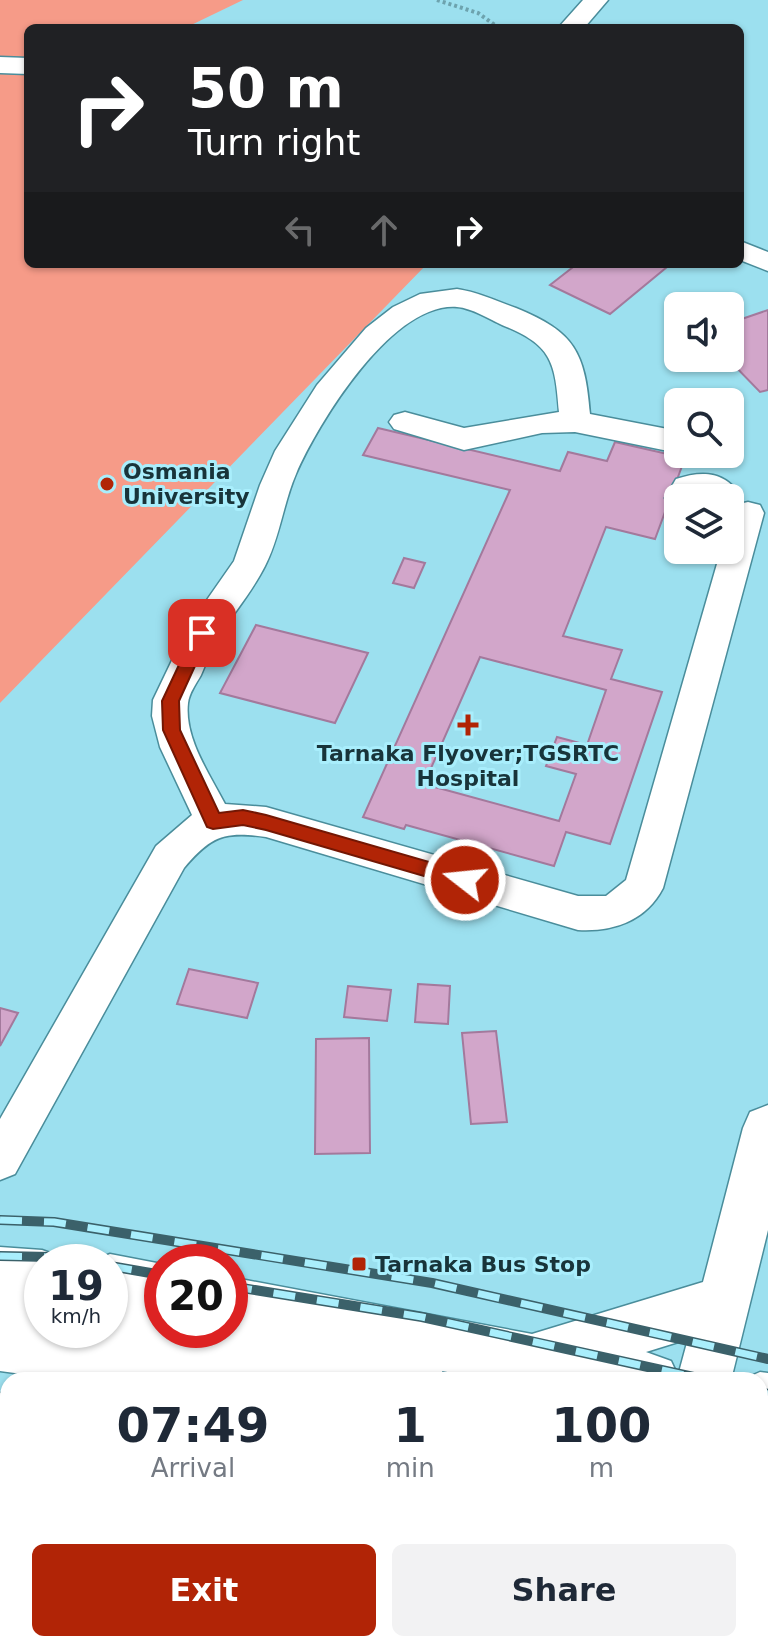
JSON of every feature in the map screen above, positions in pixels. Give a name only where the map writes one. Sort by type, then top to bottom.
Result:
[{"type":"main road","points":[[706,1372],[768,1128]]},
{"type":"main road","points":[[0,1272],[24,1274]]},
{"type":"main road","points":[[532,1361],[725,1301]]},
{"type":"main road","points":[[248,1306],[601,1372]]},
{"type":"main road","points":[[0,1308],[24,1311]]},
{"type":"main road","points":[[0,1344],[191,1372]]},
{"type":"main road","points":[[248,1345],[380,1372]]},
{"type":"street","points":[[574,24],[596,0]]},
{"type":"street","points":[[0,65],[24,66]]},
{"type":"street","points":[[744,252],[768,262]]},
{"type":"street","points":[[213,821],[172,730],[170,701],[202,633],[226,603],[251,562],[279,476],[300,433],[372,339],[408,310],[437,298],[456,298],[531,324],[549,335],[564,350],[571,366],[575,422]]},
{"type":"street","points":[[405,422],[464,439],[542,423],[575,422],[664,439]]},
{"type":"street","points":[[0,1160],[170,857],[190,833],[213,821],[243,817],[266,822],[578,913],[615,913],[631,903],[643,888],[708,564]]},
{"type":"path","points":[[437,0],[478,13],[493,24]]},
{"type":"shaded area","name":"Osmania University","points":[[0,0],[243,0],[193,24],[24,24],[24,268],[423,268],[0,703]]},
{"type":"building","points":[[572,268],[666,268],[610,314],[550,285]]},
{"type":"building","points":[[768,310],[768,390],[760,392],[741,372],[744,372],[744,318]]},
{"type":"building","points":[[378,428],[560,471],[568,452],[607,461],[615,442],[664,453],[664,468],[681,468],[675,484],[664,484],[664,515],[655,539],[606,527],[563,636],[622,650],[611,679],[662,692],[610,844],[566,832],[554,866],[406,825],[404,829],[363,817],[510,490],[363,455]],"holes":[[[480,657],[606,690],[587,745],[557,737],[546,766],[576,774],[559,821],[424,784]]]},
{"type":"building","points":[[404,558],[425,563],[414,588],[393,583]]},
{"type":"building","points":[[256,625],[368,653],[335,723],[220,693]]},
{"type":"building","points":[[189,969],[258,983],[247,1018],[177,1004]]},
{"type":"building","points":[[418,984],[450,986],[448,1024],[415,1022]]},
{"type":"building","points":[[348,986],[391,990],[387,1021],[344,1017]]},
{"type":"building","points":[[0,1008],[18,1013],[0,1046]]},
{"type":"building","points":[[496,1031],[507,1122],[471,1124],[462,1033]]},
{"type":"building","points":[[369,1038],[370,1153],[315,1154],[316,1039]]},
{"type":"railway","points":[[0,1220],[54,1222],[432,1283],[768,1359]]},
{"type":"railway","points":[[0,1256],[24,1256]]},
{"type":"railway","points":[[128,1269],[144,1272]]},
{"type":"railway","points":[[248,1289],[422,1317],[671,1372]]},
{"type":"place","name":"Osmania University","points":[[107,484]]},
{"type":"place","name":"Tarnaka Flyover;TGSRTC Hospital","points":[[468,725]]},
{"type":"place","name":"Tarnaka Bus Stop","points":[[359,1264]]},
{"type":"route","points":[[202,633],[170,701],[172,730],[213,821],[243,817],[266,822],[465,880]]}]
